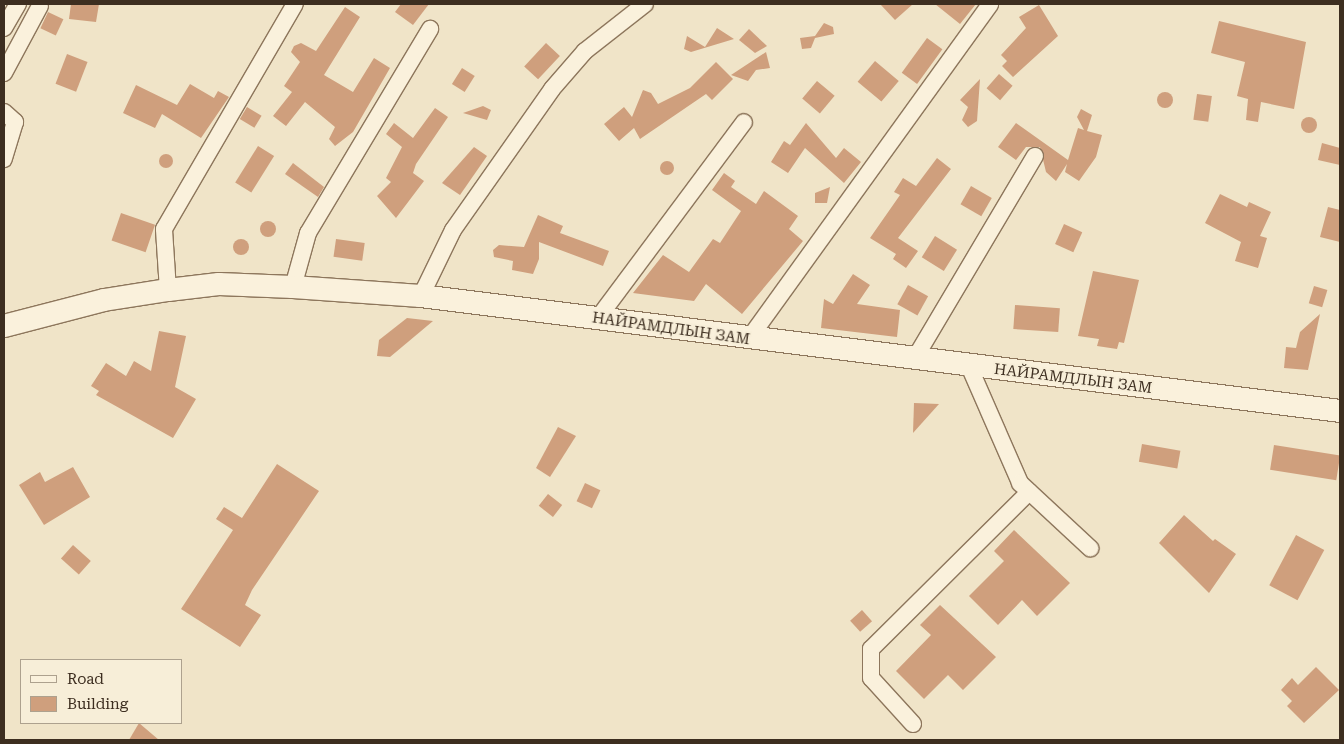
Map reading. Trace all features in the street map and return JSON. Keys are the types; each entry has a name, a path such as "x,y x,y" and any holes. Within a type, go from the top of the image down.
{"main road":[{"name":"НАЙРАМДЛЫН ЗАМ","path":"4,326 104,300 168,290 219,284 293,287 421,296 598,318 748,340 915,358 1340,411"}],"street":[{"path":"4,28 18,4"},
{"path":"168,290 164,229 295,4"},
{"path":"421,296 453,230 552,89 585,51 645,4"},
{"path":"748,340 990,4"},
{"path":"4,73 40,6"},
{"path":"293,287 308,233 430,29"},
{"path":"4,112 15,122 4,160"},
{"path":"598,318 744,122"},
{"path":"915,358 1035,156"},
{"path":"969,366 1020,483 1090,548"},
{"path":"913,724 870,678 871,648 1029,492"}],"building":[{"path":"71,4 99,4 96,22 69,19"},
{"path":"401,4 429,4 413,25 395,12"},
{"path":"880,4 913,4 895,20"},
{"path":"935,4 976,4 960,24"},
{"path":"1039,5 1058,36 1013,77 1002,66 1007,61 1001,55 1026,28 1019,17"},
{"path":"345,7 360,17 324,75 353,92 374,58 390,68 353,132 335,146 329,139 335,127 305,102 286,126 273,116 292,92 284,86 300,62 291,52 294,46 301,43 316,51"},
{"path":"48,12 63,19 56,35 40,28"},
{"path":"1219,21 1306,42 1294,109 1261,102 1258,122 1246,120 1248,99 1237,96 1245,62 1211,53"},
{"path":"824,23 833,27 834,34 815,38 811,48 802,49 800,38 815,36"},
{"path":"717,28 734,39 691,52 684,49 687,36 705,47"},
{"path":"749,29 767,46 755,53 739,40"},
{"path":"927,38 942,49 917,84 902,73"},
{"path":"546,43 560,56 538,79 524,66"},
{"path":"766,52 770,68 756,70 748,81 731,75"},
{"path":"67,54 88,62 76,92 56,84"},
{"path":"875,61 899,81 881,102 858,82"},
{"path":"716,62 733,79 712,100 706,94 640,139 634,128 619,141 604,124 624,107 632,117 643,90 651,93 658,104 690,88"},
{"path":"462,68 475,76 465,92 452,84"},
{"path":"999,74 1013,86 1000,100 987,88"},
{"path":"980,79 977,121 968,127 962,120 968,107 960,100"},
{"path":"817,81 835,96 820,113 802,99"},
{"path":"190,84 214,98 218,91 229,97 201,138 162,114 155,128 123,113 136,85 177,105"},
{"path":"1165,92 1173,100 1165,108 1157,100"},
{"path":"1197,94 1212,96 1208,122 1193,120"},
{"path":"483,106 491,110 487,120 463,113"},
{"path":"247,107 262,116 254,128 240,119"},
{"path":"435,108 448,117 416,164 413,173 424,181 396,218 377,196 391,182 386,178 402,147 386,134 394,123 413,138"},
{"path":"1081,109 1092,115 1087,131 1102,135 1096,157 1079,181 1065,172 1067,164 1056,181 1046,172 1040,147 1026,147 1016,160 998,147 1016,123 1068,160 1078,128 1084,130 1077,117"},
{"path":"1309,117 1317,125 1309,133 1301,125"},
{"path":"806,123 836,158 844,148 861,162 844,183 805,148 788,173 771,162 784,141 790,145"},
{"path":"1322,143 1340,148 1340,165 1318,160"},
{"path":"258,146 274,156 251,193 235,182"},
{"path":"474,147 487,156 460,195 442,183"},
{"path":"163,154 169,154 173,161 169,168 163,168 159,164 159,158"},
{"path":"937,158 951,169 898,238 918,251 906,268 893,259 896,254 870,238 900,195 894,192 903,178 916,186"},
{"path":"664,161 670,161 674,168 670,175 664,175 660,171 660,165"},
{"path":"293,163 324,187 318,197 285,174"},
{"path":"724,173 735,181 731,187 756,204 764,191 798,216 789,229 803,241 742,314 706,284 694,301 633,293 663,255 689,272 713,239 720,243 741,211 712,190"},
{"path":"971,186 992,198 981,216 960,204"},
{"path":"830,187 827,203 815,203 815,193"},
{"path":"1220,194 1247,207 1249,202 1271,212 1260,236 1267,238 1258,268 1235,261 1241,242 1205,223"},
{"path":"1328,207 1340,210 1340,242 1320,237"},
{"path":"121,213 155,225 146,252 112,240"},
{"path":"538,215 563,226 560,233 609,251 603,266 539,242 539,259 533,274 512,270 513,261 494,257 493,250 499,245 524,247"},
{"path":"268,221 276,229 268,237 260,229"},
{"path":"1064,224 1082,232 1073,252 1055,244"},
{"path":"935,236 957,250 944,271 922,257"},
{"path":"241,239 249,247 241,255 233,247"},
{"path":"336,239 365,243 362,261 333,257"},
{"path":"1093,271 1139,280 1124,343 1119,342 1117,349 1097,346 1099,339 1078,336"},
{"path":"853,274 870,285 857,304 900,310 897,337 821,328 824,299 833,304"},
{"path":"908,285 928,296 917,315 897,304"},
{"path":"1314,286 1327,290 1322,307 1309,303"},
{"path":"1015,305 1060,308 1058,332 1013,329"},
{"path":"1320,314 1308,370 1284,368 1286,347 1296,348 1300,332"},
{"path":"407,318 433,321 390,357 377,356 379,340"},
{"path":"159,331 186,336 175,387 196,399 173,438 96,395 99,391 91,386 106,363 126,376 134,361 151,371"},
{"path":"914,403 939,404 913,433"},
{"path":"558,427 576,436 550,477 536,468"},
{"path":"1142,444 1180,451 1177,468 1139,462"},
{"path":"1274,445 1340,455 1336,480 1270,470"},
{"path":"277,464 319,491 252,590 245,605 261,615 240,647 181,609 233,530 216,519 224,507 242,518"},
{"path":"73,467 90,497 44,525 19,485 40,472 45,482"},
{"path":"585,483 600,490 592,508 577,501"},
{"path":"548,494 562,505 553,517 539,506"},
{"path":"1184,515 1213,541 1215,539 1236,554 1209,593 1159,543"},
{"path":"1014,530 1070,583 1037,616 1022,600 998,625 969,596 1004,561 994,551"},
{"path":"1296,535 1324,550 1297,600 1269,585"},
{"path":"73,545 91,561 79,574 61,558"},
{"path":"940,605 996,657 963,690 948,675 924,699 896,671 931,635 920,625"},
{"path":"862,610 872,621 860,632 850,621"},
{"path":"1316,667 1339,690 1304,723 1287,706 1292,701 1281,690 1292,678 1298,685"},
{"path":"140,724 159,740 129,740"}]}
